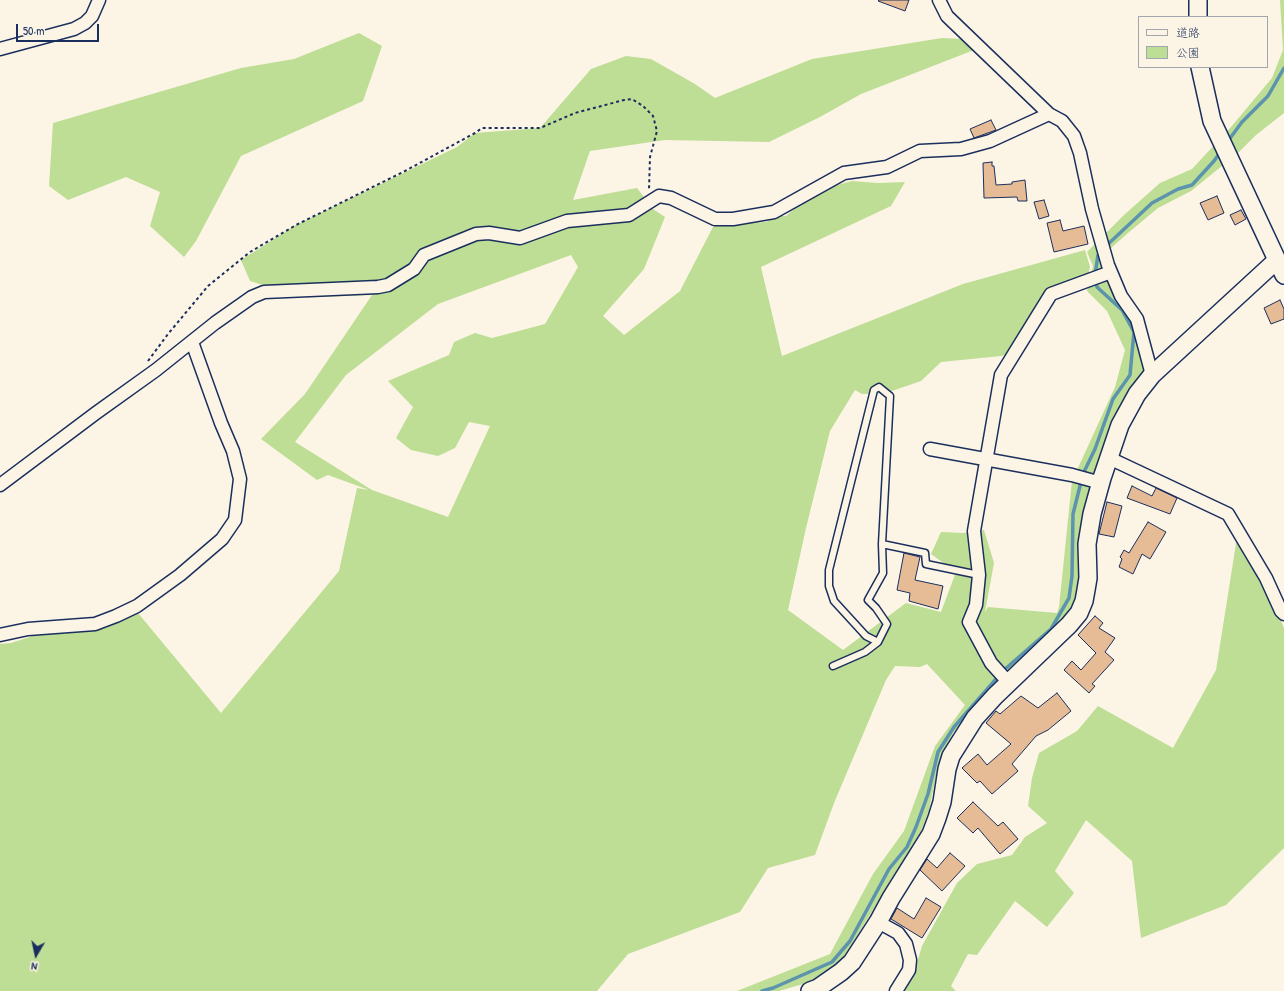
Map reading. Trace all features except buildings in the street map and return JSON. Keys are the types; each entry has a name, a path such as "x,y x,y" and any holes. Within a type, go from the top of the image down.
{"street":[{"path":"0,49 74,30 92,16 99,0"},
{"path":"939,0 947,16 1049,114 1062,122 1074,136 1080,153 1092,209 1111,272 1121,296 1137,319 1152,375"},
{"path":"1198,0 1198,16"},
{"path":"1200,68 1212,121 1284,275"},
{"path":"0,485 192,342 215,323 246,301 264,292 378,287 388,285 414,268 424,254 476,234 489,233 520,238 567,221 629,215 659,196 671,198 715,219 733,219 774,212 844,173 887,167 920,151 961,149 990,141 1049,114"},
{"path":"810,991 818,988 841,972 852,962 878,922 891,898 931,834 938,818 942,802 946,768 975,718 995,696 1069,625 1079,613 1088,578 1087,544 1092,514 1100,483 1120,426 1137,394 1152,375 1277,260"},
{"path":"1009,683 991,662 969,622 976,605 980,575 974,531 1001,375 1051,294 1111,272"},
{"path":"0,635 28,629 95,624 116,616 137,606 180,575 222,540 235,520 240,479 233,451 221,423 192,342"},
{"path":"930,450 1072,475 1100,483"},
{"path":"1109,458 1228,514 1266,578 1281,612 1284,614"},
{"path":"878,922 898,933 906,944 910,960 908,970 896,991"}],"lane":[{"path":"833,666 865,652 878,642 887,624 876,608 868,600 883,573 882,544 890,396 879,387 874,390 829,570 828,586 834,601 866,636 878,642"},
{"path":"882,544 924,553 926,564 980,575"}],"path":[{"path":"145,377 142,373 144,366 208,286 250,252 296,225 405,171 482,128 540,128 575,113 632,99 643,106 653,116 657,131 650,157 649,189 659,196"}],"green space":[{"path":"1280,0 1284,0 1284,113 1191,191 1158,208 1110,249 1104,263 1135,322 1146,371 1134,387 1075,611 986,696 953,733 937,771 929,810 918,840 840,963 817,980 779,991 737,991 830,954 873,874 904,831 935,746 965,705 927,664 920,667 895,666 886,680 834,803 815,855 768,868 740,912 628,954 597,991 0,991 0,644 11,643 36,635 106,628 138,613 221,713 339,571 357,488 369,490 328,475 317,480 261,439 305,394 372,295 317,297 294,295 250,281 241,260 296,225 457,147 475,133 540,128 591,69 626,56 651,59 695,84 715,98 812,59 942,38 963,39 974,50 861,94 820,117 769,142 665,140 590,151 573,200 637,188 653,209 665,217 644,269 603,316 624,335 680,291 714,225 766,222 776,216 786,216 815,191 852,181 878,183 905,182 891,206 761,267 782,356 963,284 1085,250 1090,267 1086,285 1053,297 1026,348 1001,356 941,362 921,381 886,393 862,394 855,390 830,431 806,528 788,610 843,650 906,603 941,612 956,572 931,554 941,532 963,533 984,530 994,563 985,612 988,607 1057,613 1059,607 1072,481 1115,387 1125,350 1107,311 1087,291 1093,266 1087,252 1124,215 1160,183 1192,169 1231,127 1272,78 1283,50","holes":["571,255 578,267 545,324 492,338 475,333 454,342 449,355 388,381 413,407 396,438 411,450 438,456 455,448 469,422 490,426 448,517 372,490 295,442 346,375 438,304"]},
{"path":"359,33 382,46 363,101 241,156 196,241 184,257 150,226 160,192 126,177 68,200 49,186 53,123 241,68 294,59"},
{"path":"1238,531 1254,559 1284,628 1284,848 1226,905 1141,938 1132,861 1086,820 1055,871 1074,893 1047,927 1015,901 977,955 968,954 951,986 956,991 903,991 914,973 922,946 957,883 977,864 1012,855 1025,837 1047,823 1028,806 1032,778 1039,753 1077,731 1098,706 1173,748 1216,670"}],"waterway":[{"path":"1228,141 1242,122 1268,96 1284,68"},
{"path":"1106,246 1152,203 1178,189 1192,185 1221,151"},
{"path":"1095,275 1098,255 1102,250"},
{"path":"762,991 773,988 832,962 850,941 889,869 907,847 928,794 938,752 954,727 1004,670 1051,629 1069,598 1072,576 1073,514 1083,474 1095,449 1113,399 1130,375 1134,332 1122,310 1097,287 1096,281"}]}
